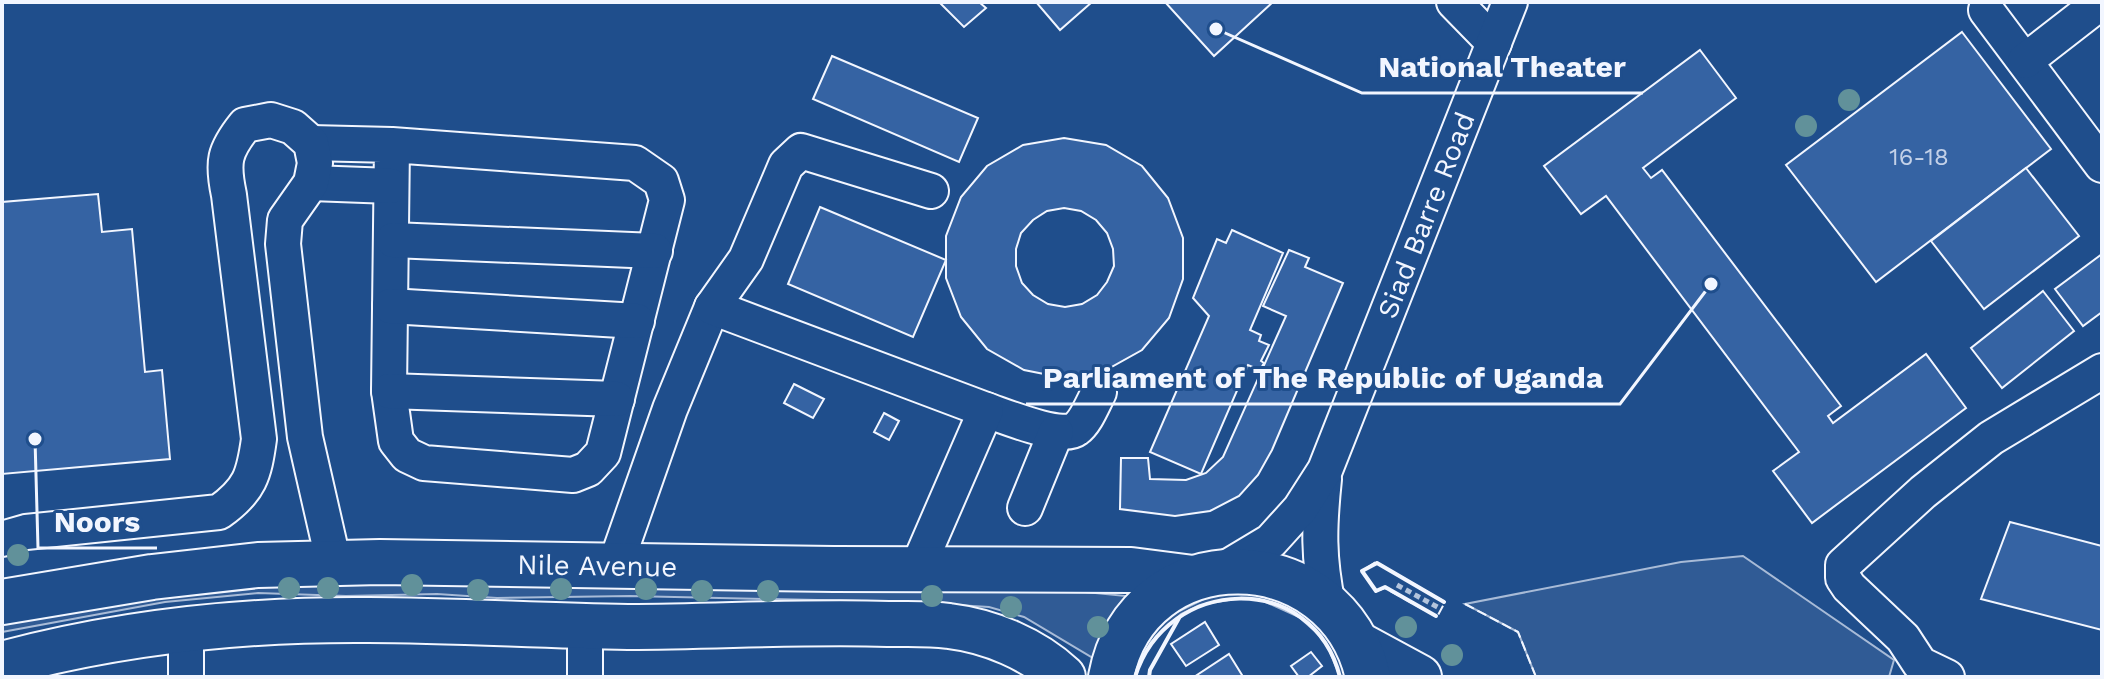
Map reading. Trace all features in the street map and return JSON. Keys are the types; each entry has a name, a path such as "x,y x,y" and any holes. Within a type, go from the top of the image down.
{"main road":[{"name":"Nile Avenue","path":"2,602 152,577 258,565 380,562 1131,570 1207,575 1248,570 1275,575 1301,585 1328,605 1363,660"},
{"path":"1111,677 1120,648 1132,625 1149,606 1170,590 1207,575"},
{"name":"Nile Avenue","path":"2,664 51,664 186,629 258,623 366,620 585,626 837,622 949,626 985,634 1013,644 1063,677"},
{"path":"1363,660 1419,677"}],"street":[{"path":"1454,2 1494,43"},
{"name":"Siad Barre Road","path":"1207,575 1271,541 1300,509 1325,470 1510,2"},
{"path":"2025,61 2098,5"},
{"path":"1986,10 2102,165"},
{"path":"2,539 26,532 219,512 240,498 255,472 259,439 229,195 223,170 229,145 245,125 271,120 293,127 311,143 315,163 311,183 285,220 283,244 305,437 334,564"},
{"path":"311,143 392,145 635,163 661,181 667,200 655,251 603,453 588,469 573,475 424,463 407,455 396,441 389,391 392,145"},
{"path":"615,566 670,409 712,307 746,259 786,165 801,151 931,191"},
{"path":"311,183 391,186"},
{"path":"393,240 655,251"},
{"path":"390,306 637,321"},
{"path":"712,307 986,410 1056,432 1071,433 1080,427 1099,392"},
{"path":"1938,675 1920,664 1903,638 1849,587 1843,578 1843,565 1923,492 1991,438 2102,371"},
{"path":"389,391 617,399"},
{"path":"917,569 986,410"},
{"path":"1025,508 1056,432"},
{"path":"259,439 305,437"},
{"path":"1325,470 1319,565 1328,605"},
{"path":"585,626 585,677"},
{"path":"186,629 186,677"}],"path":[{"path":"1397,585 1441,609"}],"shaded area":[{"path":"1743,556 1894,660 1889,677 1536,677 1518,632 1465,604 1681,562"},
{"path":"256,580 1075,591 1126,596 1093,658 1024,617 989,607 907,602 258,593 165,602 2,632 2,617"},
{"path":"1218,592 1262,593 1303,611 1333,643 1347,677 1340,677 1328,647 1299,617 1261,600 1240,598 1200,605 1181,614 1151,642 1136,677 1127,677 1159,621"}],"building":[{"path":"939,2 979,2 986,8 964,27"},
{"path":"1036,2 1092,2 1060,30"},
{"path":"1165,2 1273,2 1214,56"},
{"path":"1962,32 2051,149 1876,282 1786,165"},
{"path":"1700,50 1736,98 1643,168 1651,178 1662,170 1841,406 1828,416 1833,423 1926,354 1966,408 1812,523 1773,471 1799,452 1606,196 1581,214 1544,166"},
{"path":"832,56 978,118 959,162 813,99"},
{"path":"1064,138 1106,145 1142,166 1168,198 1183,238 1183,279 1169,318 1142,350 1106,370 1064,378 1024,370 987,349 961,317 946,278 946,236 961,197 987,166 1023,145","holes":["1064,208 1081,211 1096,220 1107,233 1113,249 1114,266 1097,295 1082,304 1065,307 1048,304 1033,295 1022,283 1016,266 1016,249 1021,233 1047,211"]},
{"path":"2026,168 2079,236 1984,309 1931,241"},
{"path":"98,194 102,232 132,229 145,372 162,370 170,459 2,474 2,202"},
{"path":"820,207 946,260 913,337 788,284"},
{"path":"1232,230 1283,253 1250,330 1261,335 1259,341 1269,345 1261,361 1264,363 1260,370 1248,365 1201,474 1150,452 1209,316 1193,298 1217,239 1226,243"},
{"path":"1289,250 1309,258 1305,267 1343,283 1272,450 1258,475 1239,496 1210,511 1175,516 1120,509 1121,458 1148,458 1150,479 1186,480 1206,473 1223,457 1286,316 1263,306"},
{"path":"2102,254 2102,312 2083,326 2055,289"},
{"path":"2043,291 2074,331 2002,388 1971,348"},
{"path":"794,384 824,399 813,418 784,403"},
{"path":"884,413 899,421 889,440 874,432"},
{"path":"2010,522 2102,546 2102,630 1981,599"},
{"path":"1205,622 1219,645 1186,666 1171,644"},
{"path":"1311,652 1322,666 1308,677 1299,677 1291,666"},
{"path":"1229,654 1242,675 1239,677 1194,677"}],"fence":[{"path":"1376,562 1445,602 1437,617 1385,588 1376,591 1362,571 1376,562"},
{"path":"1465,604 1518,632 1536,677"}],"wall":[{"path":"1436,616 1385,587 1376,591 1362,571 1377,563 1444,602"},
{"path":"1135,677 1152,643 1177,619 1207,604 1239,599 1272,603 1301,618 1325,642 1340,677"},
{"path":"1149,677 1179,618"}],"place":[{"name":"National Theater","path":"1216,29"},
{"name":"Parliament of The Republic of Uganda","path":"1711,284"},
{"name":"Noors","path":"35,439"}]}
